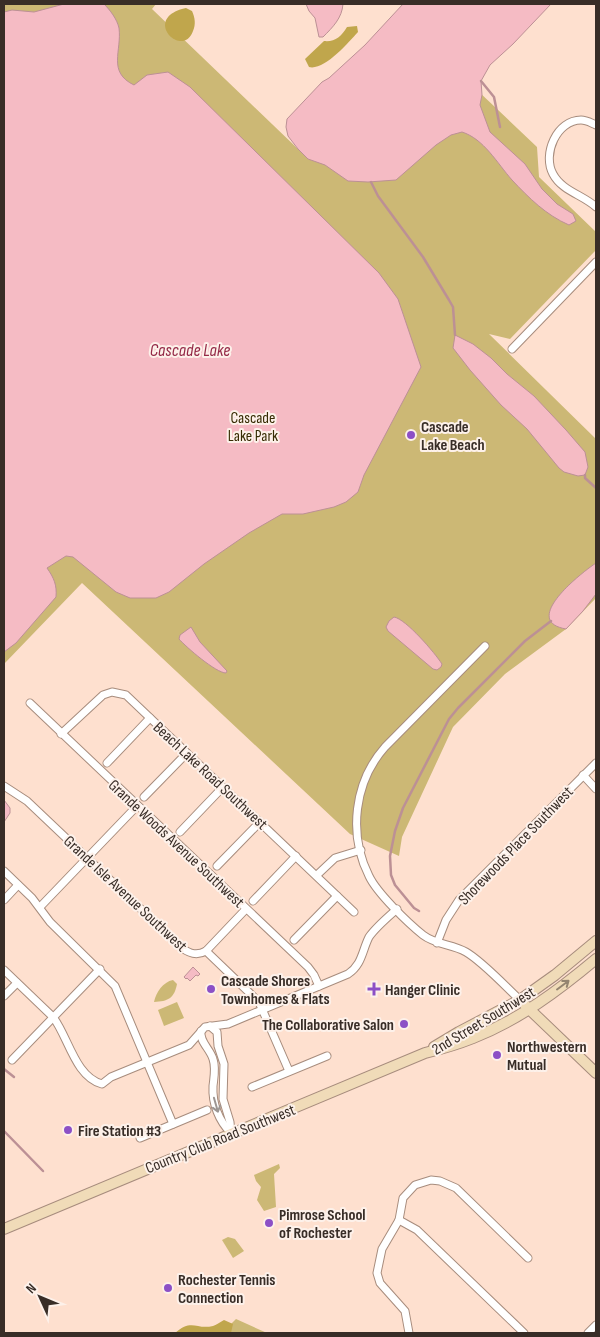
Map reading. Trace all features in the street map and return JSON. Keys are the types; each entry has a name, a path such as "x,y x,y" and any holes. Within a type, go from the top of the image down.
{"main road":[{"name":"2nd Street Southwest","path":"425,1054 459,1032 520,1000 573,962 596,941"},
{"name":"2nd Street Southwest","path":"425,1054 472,1038 530,1009 596,959"},
{"path":"520,1000 596,1073"},
{"name":"Country Club Road Southwest","path":"4,1229 231,1133 425,1054"}],"street":[{"path":"596,125 580,120 570,123 554,140 549,156 550,168 556,179 566,189 583,197 596,207"},
{"path":"512,349 596,262"},
{"path":"484,646 380,753 364,780 357,814 358,836 360,850 372,882 397,909 422,934 470,955 520,1000"},
{"name":"Beach Lake Road Southwest","path":"62,734 100,697 112,692 126,696 354,912"},
{"name":"Grande Woods Avenue Southwest","path":"30,703 308,966 319,986"},
{"path":"107,762 150,718"},
{"path":"144,797 187,753"},
{"name":"Shorewoods Place Southwest","path":"437,942 446,920 459,900 583,775 594,768"},
{"name":"Shorewoods Place Southwest","path":"583,775 596,789"},
{"name":"Grande Isle Avenue Southwest","path":"4,786 27,801 185,950 198,954 206,951 250,993 263,1009 289,1071"},
{"path":"180,832 224,788"},
{"path":"40,907 137,806"},
{"path":"217,866 260,822"},
{"path":"317,875 334,858 360,850"},
{"path":"253,901 296,856"},
{"path":"4,871 40,907 50,922 100,969 117,988 173,1124"},
{"path":"4,900 18,885"},
{"path":"294,940 337,896"},
{"path":"206,951 246,909"},
{"path":"4,970 53,1017 60,1026 79,1064 90,1077 100,1084 194,1042 203,1028 228,1024 344,976 355,969 372,933 397,909"},
{"path":"12,1060 100,969"},
{"path":"4,996 17,983"},
{"path":"189,1044 204,1042 211,1044 228,1024"},
{"path":"210,1026 216,1030 218,1046 224,1064 223,1099 230,1122 231,1133"},
{"path":"201,1031 200,1036 213,1058 215,1070 213,1094 216,1108 223,1125 231,1133"},
{"path":"252,1086 327,1056"},
{"path":"214,1081 224,1081"},
{"path":"140,1138 207,1110"},
{"path":"409,1333 405,1311 380,1283 377,1274 382,1249 399,1220 403,1198 415,1186 431,1180 440,1181 456,1188 528,1258"},
{"path":"399,1220 417,1230 524,1333"},
{"path":"588,1333 596,1324"}],"green space":[{"name":"Cascade Lake Park","path":"4,4 156,4 152,9 298,149 478,91 537,147 539,177 596,232 596,250 510,339 489,334 596,439 596,598 566,629 505,674 453,727 402,837 399,856 350,834 82,583 4,664"},
{"path":"173,980 177,984 172,996 167,1000 154,1002 160,988"},
{"path":"177,1002 184,1018 164,1026 158,1010"},
{"path":"279,1164 280,1168 274,1174 276,1207 264,1211 257,1200 261,1187 254,1175"},
{"path":"228,1237 235,1239 244,1251 233,1258 222,1240"},
{"path":"236,1319 267,1333 222,1333"}],"shaded area":[{"path":"186,8 192,11 195,26 188,39 181,41 174,39 168,34 165,27 166,20 173,13"},
{"path":"357,26 358,32 328,61 322,65 309,67 305,59 324,41 331,41 337,38 347,27"},
{"path":"224,1320 233,1324 231,1333 175,1333 186,1326 207,1327"}],"water":[{"name":"Cascade Lake","path":"64,4 104,4 117,21 119,28 118,67 126,80 134,85 147,75 168,72 190,87 379,273 398,299 421,367 364,475 358,492 346,502 334,507 303,514 282,514 249,533 204,564 169,592 156,598 130,598 116,592 73,557 66,556 47,568 52,575 56,597 16,643 4,652 4,12 12,10 34,12"},
{"path":"306,4 343,4 339,18 323,37 319,37 315,18"},
{"path":"403,4 551,4 490,65 481,81 482,95 480,105 490,132 525,164 542,189 557,204 573,214 576,221 569,225 545,211 531,200 512,180 484,146 470,135 462,132 451,135 436,145 396,180 348,181 325,165 308,159 298,149 288,136 287,119 322,82 329,78 365,45"},
{"path":"455,335 473,344 491,358 534,396 566,430 585,452 588,467 585,475 578,476 564,472 559,468 527,429 501,405 470,370 453,348"},
{"path":"596,563 596,594 566,629 553,624 549,617 551,607 558,597 579,576"},
{"path":"394,617 406,624 420,637 442,664 441,667 437,670 433,669 388,631 386,627"},
{"path":"191,627 200,642 227,671 226,673 215,669 179,639 180,635"},
{"path":"4,800 10,808 10,813 4,822"},
{"path":"193,967 200,974 190,981 184,977"}],"waterway":[{"path":"481,81 494,97 500,127"},
{"path":"371,182 378,196 423,257 453,307 455,335"},
{"path":"585,475 585,478 596,488"},
{"path":"419,911 414,908 395,885 391,875 390,856 395,831 403,808 449,719 525,641 551,621"},
{"path":"4,1069 14,1077"},
{"path":"4,1131 43,1171"}],"place":[{"name":"Cascade Lake Beach","path":"411,435"},
{"name":"Cascade Shores Townhomes & Flats","path":"211,989"},
{"name":"Hanger Clinic","path":"374,989"},
{"name":"The Collaborative Salon","path":"404,1024"},
{"name":"Northwestern Mutual","path":"497,1055"},
{"name":"Fire Station #3","path":"68,1130"},
{"name":"Pimrose School of Rochester","path":"269,1223"},
{"name":"Rochester Tennis Connection","path":"168,1288"}]}
